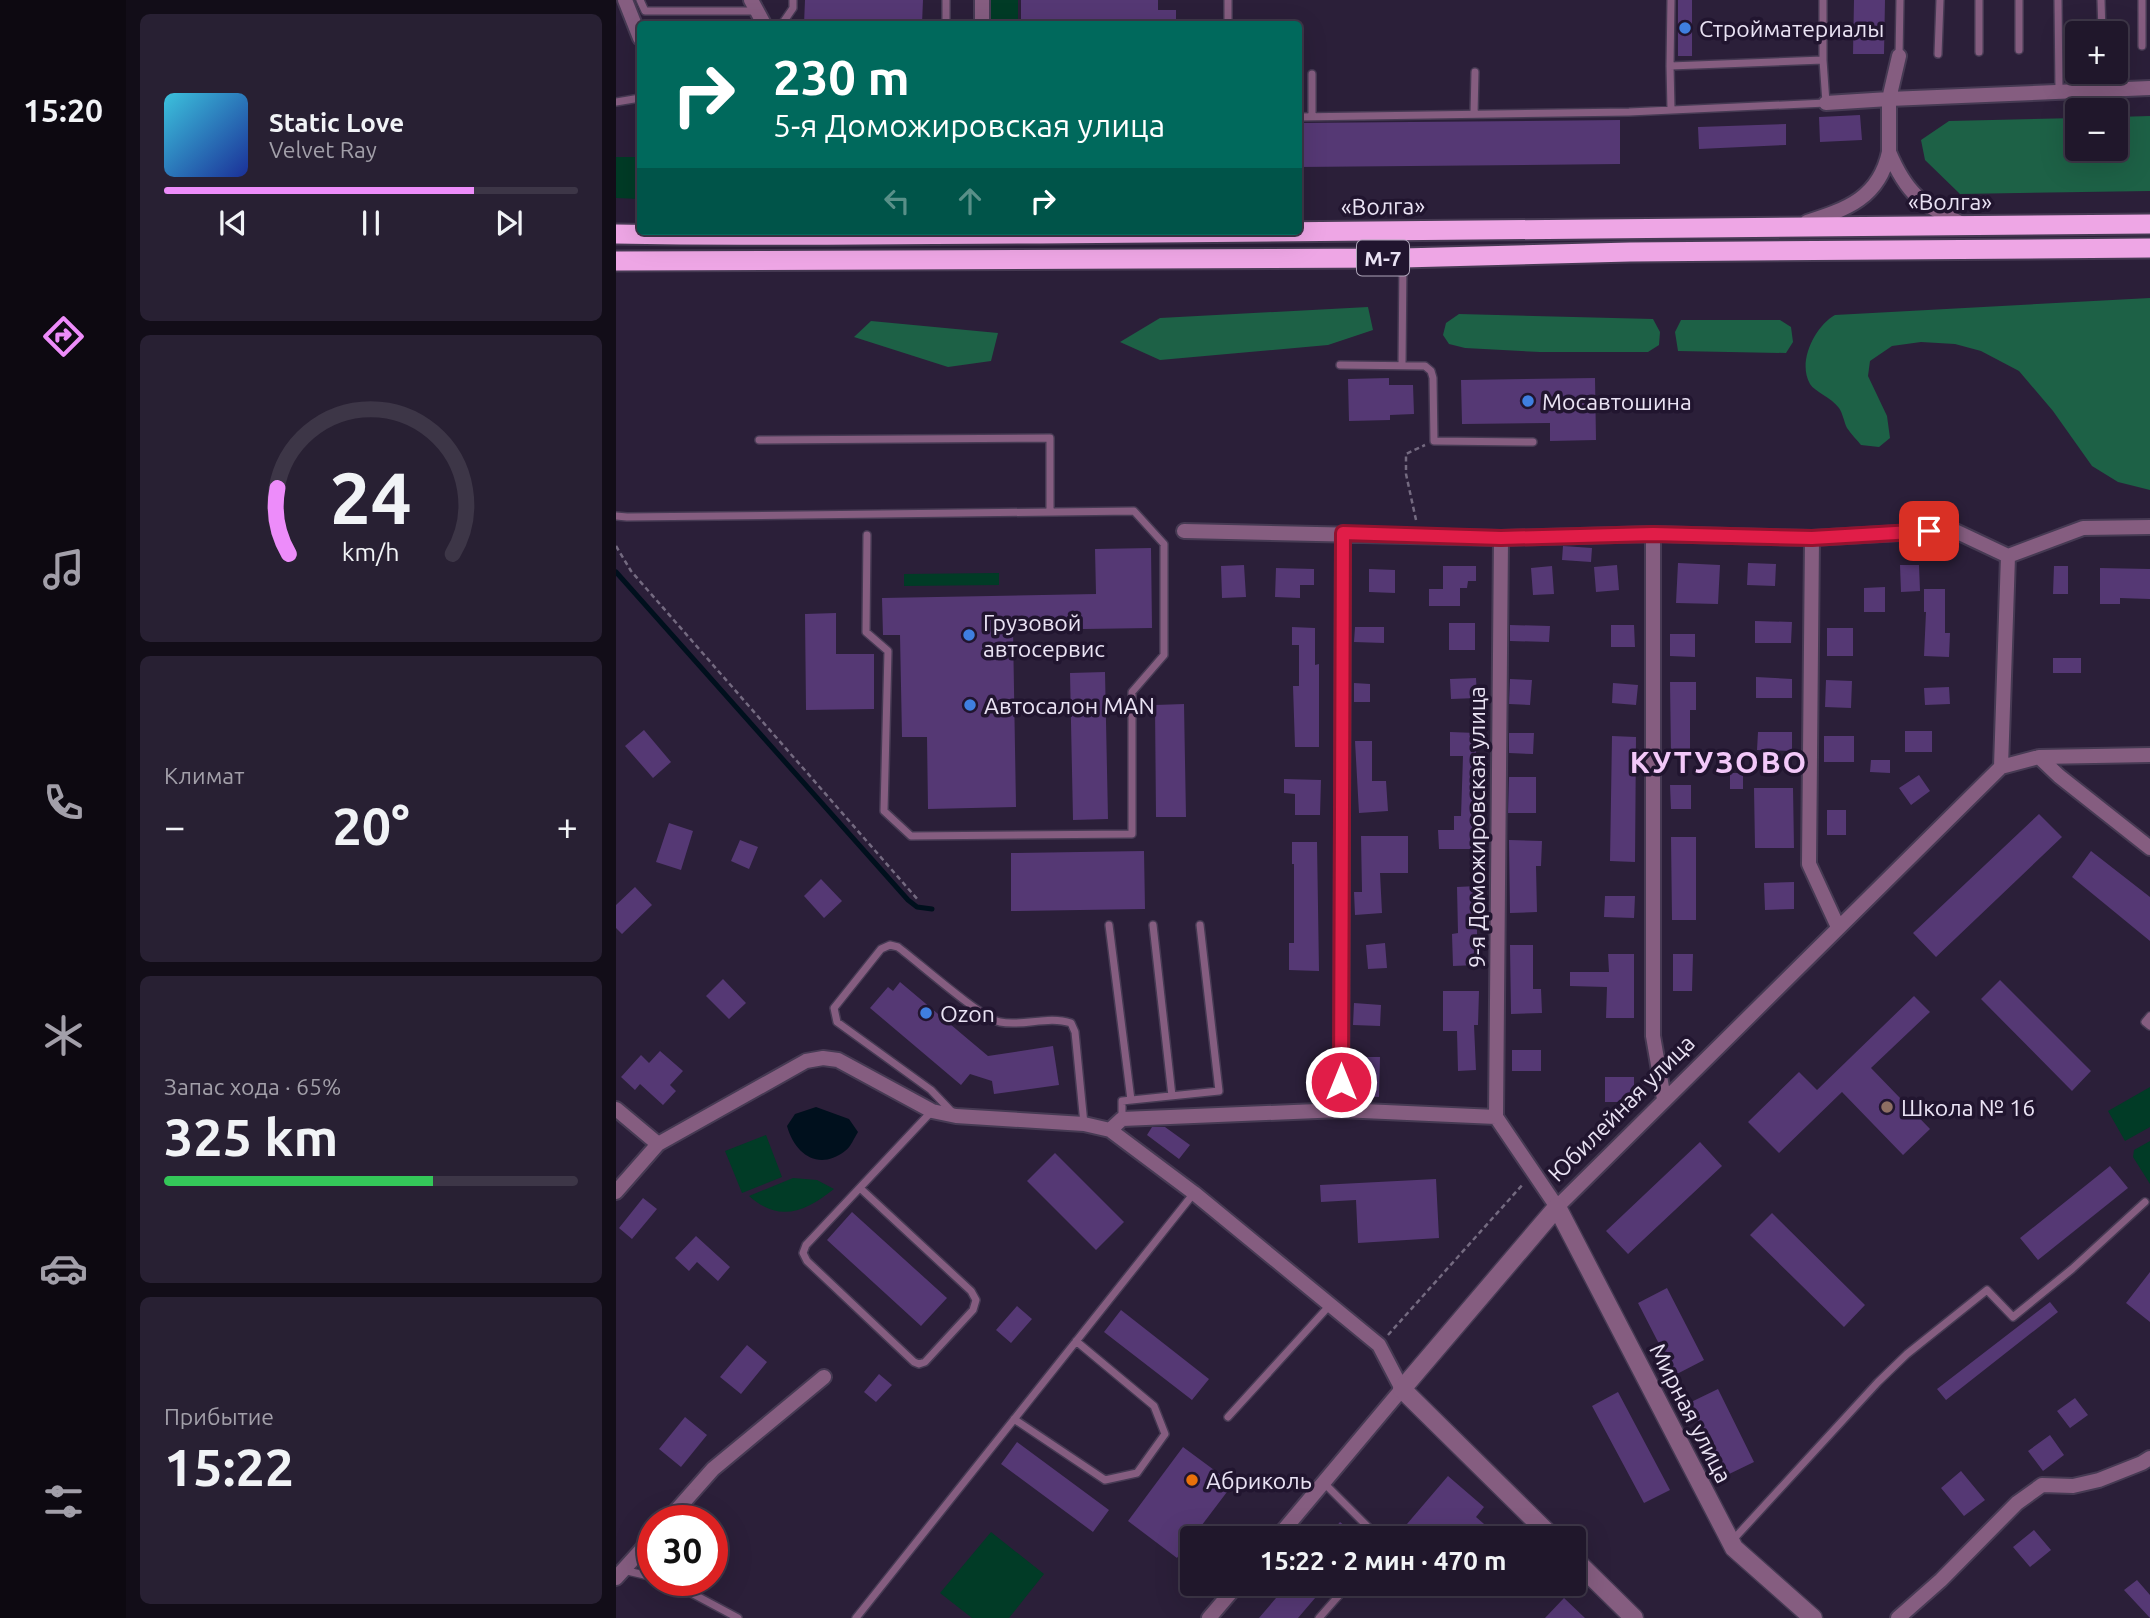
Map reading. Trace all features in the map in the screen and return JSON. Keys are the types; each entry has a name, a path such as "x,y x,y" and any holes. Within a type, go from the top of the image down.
{"highway":[{"name":"«Волга»","path":"1302,231 2150,224"},
{"name":"«Волга»","path":"616,234 637,234"},
{"name":"М-7","path":"616,261 1403,258 1630,252 2150,248"}],"street":[{"path":"625,0 637,30"},
{"path":"982,0 982,21"},
{"path":"754,5 762,21"},
{"path":"1798,225 1846,209 1866,195 1879,181 1889,152 1889,99 1899,56"},
{"path":"1826,103 2059,90 2150,88"},
{"path":"1889,152 1906,187 1924,203 1965,225"},
{"path":"1184,531 1501,538 1653,534 1812,538 1953,530 2008,556 2083,528 2150,527"},
{"path":"1341,1110 1343,533"},
{"path":"1653,534 1653,1036 1664,1098"},
{"name":"9-я Доможировская улица","path":"1496,1117 1501,538"},
{"path":"1812,538 1810,864 1838,927"},
{"path":"2001,767 2008,556"},
{"name":"Юбилейная улица","path":"1287,1526 1557,1207 1664,1098 2001,767 2039,757 2150,755"},
{"path":"2039,757 2150,848"},
{"path":"616,1192 658,1144 806,1062 823,1058 838,1060 933,1111 956,1116 1084,1124 1110,1130 1194,1193 1379,1345 1402,1389 1541,1526"},
{"path":"616,1109 658,1144"},
{"path":"1110,1130 1122,1119 1341,1110 1496,1117 1557,1207"},
{"name":"Мирная улица","path":"1557,1207 1734,1548 1813,1618"},
{"path":"681,1505 713,1469 824,1377"},
{"path":"1898,1618 1941,1580 2017,1503 2042,1485 2073,1486 2099,1480 2150,1458"},
{"path":"620,1574 637,1555"},
{"path":"1586,1571 1634,1618"},
{"path":"1209,1618 1228,1596"}],"lane":[{"path":"640,0 645,11 727,11 754,5"},
{"path":"722,0 727,11"},
{"path":"784,21 793,8 793,0"},
{"path":"946,0 946,21"},
{"path":"1228,0 1228,21"},
{"path":"1671,0 1671,109"},
{"path":"1302,117 1629,112 1826,103 1823,0"},
{"path":"1899,56 1900,0"},
{"path":"1938,54 1940,0"},
{"path":"1979,0 1979,52"},
{"path":"2019,0 2019,50"},
{"path":"2058,0 2059,90"},
{"path":"2101,0 2102,21"},
{"path":"2142,0 2142,46"},
{"path":"1670,66 1823,60"},
{"path":"1474,114 1475,72"},
{"path":"1312,74 1312,116"},
{"path":"616,102 637,98"},
{"path":"1402,365 1403,258"},
{"path":"1340,365 1425,366 1431,371 1433,378 1434,441 1533,442"},
{"path":"759,440 1050,438 1050,512"},
{"path":"616,516 1134,511 1164,544 1164,654 1132,692 1132,834 911,836 884,810 888,651 866,632 867,535"},
{"path":"1109,925 1130,1100"},
{"path":"1153,925 1172,1096"},
{"path":"1122,1119 1122,1101 1219,1091 1200,925"},
{"path":"956,1116 931,1090 837,1022 834,1008 881,948 890,945 898,947 989,1018 1007,1023 1062,1020 1070,1023 1075,1032 1084,1124"},
{"path":"2150,1016 2145,1022 2150,1026"},
{"path":"860,1188 971,1291 976,1300 974,1310 925,1362 914,1362 807,1261 803,1253 806,1245 860,1188 933,1111"},
{"path":"856,1618 1194,1193"},
{"path":"1731,1542 1878,1382 1943,1324 1987,1290 2014,1317 2072,1269 2145,1202"},
{"path":"1228,1417 1331,1304"},
{"path":"1014,1419 1105,1480 1138,1473 1165,1434 1154,1406 1076,1341"},
{"path":"1324,1483 1367,1526"},
{"path":"697,1596 738,1618"},
{"path":"1319,1618 1338,1596"}],"path":[{"path":"1419,536 1406,474 1406,454 1434,441"},
{"path":"616,546 631,571 919,901"},
{"path":"1379,1345 1534,1173"}],"green space":[{"path":"991,0 1018,0 1018,21 991,21"},
{"path":"2150,116 2150,191 1960,194 1925,160 1921,140 1949,121 2065,118 2065,161 2128,161 2128,117"},
{"path":"616,157 637,157 637,199 616,198"},
{"path":"2150,298 2150,490 2118,482 2092,466 2053,411 2019,371 1981,351 1955,344 1921,342 1892,346 1870,361 1868,376 1887,416 1890,438 1879,447 1861,445 1847,428 1839,408 1812,387 1807,375 1810,345 1821,327 1835,315"},
{"path":"1368,307 1373,330 1328,345 1160,360 1120,342 1160,318"},
{"path":"1459,314 1653,319 1660,332 1659,345 1648,352 1540,352 1465,348 1449,344 1443,335 1446,323"},
{"path":"1681,320 1780,320 1791,327 1793,342 1786,353 1678,351 1675,332"},
{"path":"871,321 998,333 991,361 948,367 854,337"},
{"path":"999,573 999,585 904,586 904,574"},
{"path":"2150,1087 2150,1127 2125,1141 2108,1111"},
{"path":"766,1135 782,1177 742,1193 725,1151"},
{"path":"2150,1141 2150,1184 2133,1157 2134,1150"},
{"path":"793,1178 817,1180 834,1189 813,1204 781,1212 771,1210 749,1196"},
{"path":"991,1532 1044,1574 1009,1618 972,1618 940,1593"}],"water":[{"path":"816,1107 849,1119 858,1132 847,1149 826,1160 817,1160 802,1152 787,1126 795,1114"}],"building":[{"path":"805,0 923,0 922,21 804,21"},
{"path":"1021,0 1158,0 1158,10 1176,10 1176,21 1021,21"},
{"name":"Стройматериалы","path":"1678,0 1692,0 1692,56 1678,56"},
{"path":"1854,0 1885,0 1884,54 1853,54"},
{"path":"1860,115 1862,140 1820,142 1819,117"},
{"path":"1620,120 1620,164 1302,167 1302,123"},
{"path":"1786,124 1786,145 1699,149 1698,127"},
{"path":"1389,378 1389,385 1413,385 1414,414 1390,415 1390,420 1349,421 1348,379"},
{"name":"Мосавтошина","path":"1595,378 1596,440 1550,441 1550,423 1462,424 1461,380"},
{"path":"1563,546 1592,548 1591,562 1562,560"},
{"path":"1151,548 1152,628 1013,630 1016,807 928,809 927,737 902,737 900,635 883,635 882,598 1096,594 1095,549"},
{"path":"1678,563 1720,565 1718,604 1676,603"},
{"path":"1748,563 1776,564 1775,586 1747,585"},
{"path":"1244,565 1246,597 1222,598 1221,566"},
{"path":"1617,565 1619,590 1596,592 1594,567"},
{"path":"1900,565 1919,565 1920,591 1901,592"},
{"path":"1443,566 1476,566 1476,581 1468,581 1467,588 1460,588 1460,606 1429,606 1429,589 1443,589"},
{"path":"1552,566 1554,594 1533,595 1531,568"},
{"path":"2054,566 2068,566 2068,594 2053,594"},
{"path":"1276,568 1314,569 1314,585 1300,585 1300,598 1275,597"},
{"path":"2100,568 2150,569 2150,599 2120,598 2120,604 2100,604"},
{"path":"1369,569 1395,570 1395,593 1369,592"},
{"path":"1885,587 1885,612 1864,612 1864,588"},
{"path":"1924,589 1945,589 1945,633 1950,633 1949,657 1924,656"},
{"path":"836,613 836,654 874,654 874,709 806,710 805,614"},
{"path":"1755,621 1792,622 1791,643 1755,643"},
{"path":"1449,623 1475,623 1475,650 1449,650"},
{"path":"1510,625 1550,626 1549,642 1510,641"},
{"path":"1611,625 1634,625 1635,647 1611,647"},
{"path":"1292,627 1315,628 1315,665 1319,664 1319,747 1295,747 1293,686 1299,686 1299,645 1292,645"},
{"path":"1355,627 1384,627 1384,643 1354,642"},
{"path":"1827,628 1853,628 1853,656 1827,656"},
{"path":"1670,634 1695,634 1695,657 1670,656"},
{"path":"2053,658 2081,658 2081,673 2053,673"},
{"path":"1105,672 1108,819 1073,820 1070,673"},
{"path":"1756,677 1792,679 1792,698 1756,698"},
{"path":"1476,678 1477,698 1451,699 1450,679"},
{"path":"1510,679 1532,680 1530,705 1509,704"},
{"path":"1826,680 1852,681 1851,708 1825,707"},
{"path":"1670,682 1696,682 1696,710 1690,710 1690,754 1671,755"},
{"path":"1354,683 1370,684 1370,702 1354,702"},
{"path":"1613,683 1638,685 1636,705 1612,703"},
{"path":"1949,687 1950,704 1925,705 1924,688"},
{"path":"1184,704 1186,817 1156,817 1155,705"},
{"path":"644,730 671,762 653,778 625,746"},
{"path":"1905,731 1932,731 1932,752 1905,752"},
{"path":"1450,732 1476,733 1478,773 1475,849 1439,849 1438,830 1454,830 1454,816 1461,816 1463,756 1450,756"},
{"path":"1758,732 1792,732 1792,751 1757,750"},
{"path":"1509,733 1534,733 1533,754 1509,753"},
{"path":"1612,736 1636,737 1635,862 1610,861"},
{"path":"1824,736 1854,736 1854,762 1824,762"},
{"path":"1355,741 1372,741 1372,781 1386,781 1388,811 1359,813"},
{"path":"1871,760 1890,760 1890,773 1870,772"},
{"path":"1730,773 1743,773 1743,789 1730,789"},
{"path":"1919,775 1930,791 1911,805 1899,788"},
{"path":"1509,777 1536,777 1536,813 1508,813"},
{"path":"1284,779 1321,780 1320,815 1295,815 1295,794 1284,793"},
{"path":"1670,785 1691,785 1691,809 1671,809"},
{"path":"1754,788 1793,788 1794,848 1755,848"},
{"path":"1827,810 1846,810 1846,835 1827,835"},
{"path":"2039,814 2062,837 1936,957 1913,933"},
{"path":"669,823 693,831 681,870 656,862"},
{"path":"1361,836 1408,836 1408,873 1380,873 1382,913 1355,915 1354,892 1362,892"},
{"path":"1671,837 1696,837 1696,920 1672,920"},
{"path":"740,840 758,847 749,869 731,861"},
{"path":"1509,840 1542,841 1541,866 1536,866 1537,912 1510,913"},
{"path":"1292,842 1317,842 1319,971 1289,970 1289,943 1294,943"},
{"path":"1144,851 1145,909 1011,911 1011,853"},
{"path":"2091,851 2150,897 2150,941 2072,877"},
{"path":"821,879 842,901 824,918 804,896"},
{"path":"1794,882 1794,909 1765,910 1764,883"},
{"path":"1477,886 1477,965 1453,966 1452,934 1458,933 1457,887"},
{"path":"635,887 652,905 622,934 616,928 616,905"},
{"path":"1605,896 1635,896 1634,918 1604,917"},
{"path":"1385,943 1387,968 1368,969 1366,945"},
{"path":"1510,945 1533,945 1533,989 1541,989 1542,1013 1511,1014"},
{"path":"1608,954 1634,954 1634,1018 1606,1018 1607,987 1570,986 1570,972 1609,972"},
{"path":"1673,954 1693,954 1692,991 1673,991"},
{"path":"723,979 746,1003 729,1019 706,996"},
{"path":"2000,980 2091,1071 2072,1091 1981,999"},
{"path":"900,982 988,1056 1053,1046 1059,1085 994,1094 992,1081 970,1074 961,1085 870,1008 888,987 893,991"},
{"path":"1443,991 1479,991 1478,1025 1474,1025 1476,1070 1458,1071 1457,1031 1443,1031"},
{"path":"1914,996 1930,1012 1871,1068 1930,1129 1903,1155 1842,1092 1779,1153 1748,1122 1799,1072 1817,1090"},
{"path":"1354,1003 1381,1005 1380,1026 1353,1025"},
{"path":"1512,1050 1541,1050 1541,1071 1512,1071"},
{"path":"660,1051 683,1071 670,1085 676,1091 663,1105 640,1084 635,1090 621,1077 641,1055 649,1063"},
{"path":"1354,1057 1380,1057 1379,1097 1354,1096"},
{"path":"1605,1077 1634,1077 1634,1102 1605,1102"},
{"path":"1152,1127 1165,1127 1190,1145 1179,1159 1147,1135"},
{"path":"1700,1142 1722,1166 1628,1254 1606,1231"},
{"path":"1055,1153 1124,1222 1096,1250 1027,1181"},
{"path":"2110,1166 2128,1188 2038,1260 2020,1238"},
{"path":"1436,1179 1439,1238 1358,1243 1356,1200 1321,1202 1320,1185"},
{"path":"643,1198 657,1209 632,1239 619,1228"},
{"path":"852,1212 947,1298 921,1326 827,1240"},
{"path":"1772,1213 1865,1305 1844,1327 1750,1235"},
{"path":"696,1236 730,1267 718,1281 697,1262 689,1271 675,1258"},
{"path":"2150,1272 2150,1322 2126,1303"},
{"path":"1667,1288 1704,1360 1675,1375 1638,1303"},
{"path":"2050,1302 2058,1312 1946,1400 1937,1389"},
{"path":"1017,1306 1032,1319 1011,1343 996,1330"},
{"path":"1121,1310 1209,1379 1192,1400 1104,1332"},
{"path":"747,1345 767,1362 741,1394 720,1377"},
{"path":"879,1374 892,1385 876,1402 864,1392"},
{"path":"1718,1389 1754,1462 1725,1476 1689,1403"},
{"path":"1618,1392 1670,1490 1644,1503 1592,1406"},
{"path":"2075,1398 2088,1415 2070,1428 2057,1411"},
{"path":"685,1417 707,1435 681,1467 659,1449"},
{"path":"2050,1435 2064,1455 2043,1471 2028,1451"},
{"path":"1017,1442 1109,1510 1093,1532 1001,1464"},
{"path":"1183,1447 1233,1484 1201,1526 1180,1526 1180,1554 1177,1558 1128,1521"},
{"path":"1961,1471 1985,1500 1964,1516 1941,1488"},
{"path":"1448,1476 1484,1507 1476,1517 1486,1526 1405,1526"},
{"path":"2034,1530 2051,1550 2030,1567 2013,1547"},
{"path":"2137,1580 2150,1595 2150,1618 2124,1590"},
{"path":"1278,1596 1317,1596 1298,1618 1259,1618"},
{"path":"1564,1598 1585,1618 1545,1618"}],"waterway":[{"path":"616,572 908,900 917,907 932,909"}],"place":[{"name":"Стройматериалы","path":"1685,28"},
{"name":"Мосавтошина","path":"1528,401"},
{"name":"Грузовой автосервис","path":"969,635"},
{"name":"Автосалон MAN","path":"970,705"},
{"name":"Ozon","path":"926,1013"},
{"name":"Школа № 16","path":"1887,1107"},
{"name":"Абриколь","path":"1192,1480"}],"district":[{"name":"КУТУЗОВО","path":"1719,762"}],"route":[{"path":"1341,1082 1343,533 1501,538 1653,534 1812,538 1929,531"}]}
